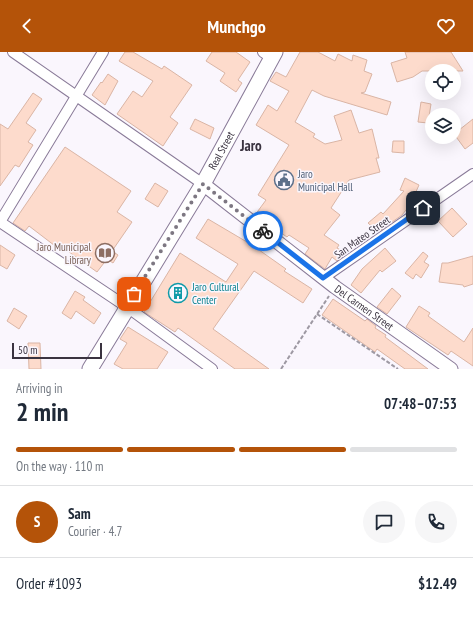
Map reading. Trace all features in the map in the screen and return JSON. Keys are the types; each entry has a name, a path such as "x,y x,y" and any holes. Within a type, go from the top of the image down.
{"main road":[{"name":"Real Street","path":"90,369 203,184 270,54"}],"street":[{"path":"13,52 203,184"},
{"path":"103,52 0,222 127,307 212,369"},
{"name":"San Mateo Street","path":"323,278 473,174"},
{"name":"Del Carmen Street","path":"203,184 335,287 451,369"}],"path":[{"path":"281,369 335,287"},
{"path":"317,314 398,369"}],"building":[{"path":"125,52 133,52 162,69 164,66 192,85 170,117 178,123 163,146 117,114 133,91 142,97 153,81 119,61"},
{"path":"212,52 236,52 250,62 238,80 242,83 236,92 220,81 225,73 206,61"},
{"path":"300,52 318,52 335,61 338,54 352,61 353,55 367,60 364,71 372,74 365,92 361,93 391,102 387,115 324,96 312,90 295,122 315,134 313,137 325,144 342,140 334,116 351,110 359,133 372,129 379,158 376,158 380,172 349,180 331,208 340,215 324,235 339,245 337,248 346,253 337,261 332,257 325,269 305,254 309,248 289,235 287,237 255,215 266,200 258,195 289,145 256,125 268,105 277,111 289,91 270,81 276,72 286,77"},
{"path":"405,52 451,52 459,64 425,64 425,71 397,82 391,63 407,58"},
{"path":"108,74 118,81 105,105 92,95"},
{"path":"33,93 42,99 26,123 36,130 28,142 33,145 19,167 15,165 0,186 0,124 8,129"},
{"path":"421,102 431,104 430,108 425,108 425,123 418,122"},
{"path":"195,119 214,128 210,139 190,129"},
{"path":"473,119 473,143 465,149 461,144 461,128"},
{"path":"393,141 404,141 404,153 392,152"},
{"path":"65,147 131,191 117,212 132,222 112,251 118,255 113,263 107,259 97,272 65,249 63,252 29,226 25,231 13,223"},
{"path":"405,178 419,185 410,205 402,215 378,232 368,223 381,212 383,214 404,191 400,190"},
{"path":"155,183 168,191 158,207 145,199"},
{"path":"452,208 467,224 453,237 438,221"},
{"path":"208,219 252,245 286,269 284,271 312,289 303,303 254,271 213,329 269,369 235,369 178,328 175,332 144,312 180,253 226,282 238,264 196,238"},
{"path":"0,245 15,255 7,269 0,265"},
{"path":"385,248 396,261 382,272 380,270 361,293 351,285 362,269"},
{"path":"423,252 428,256 424,262 429,265 421,278 416,274 413,279 405,273"},
{"path":"473,256 473,284 464,287 463,285 439,282 442,263 448,263"},
{"path":"392,288 401,296 387,314 377,307"},
{"path":"75,291 85,297 83,300 101,313 94,324 76,311 71,319 62,313"},
{"path":"333,299 365,321 367,319 376,326 375,328 386,335 385,337 428,369 405,369 377,349 375,352 322,315"},
{"path":"419,306 430,313 428,316 464,342 473,328 473,366 451,351 448,355 406,327"},
{"path":"14,308 27,316 19,329 7,321"},
{"path":"128,327 168,352 157,369 123,369 114,364 127,343 120,339"},
{"path":"28,343 40,343 41,369 29,369"}],"way so far":[{"path":"134,294 203,184 263,231"}],"place":[{"name":"Jaro Municipal Hall","path":"284,180"},
{"name":"Jaro Municipal Library","path":"105,253"},
{"name":"Jaro Cultural Center","path":"178,293"}],"district":[{"name":"Jaro","path":"251,145"}],"route":[{"path":"263,231 323,278 423,208"}]}
